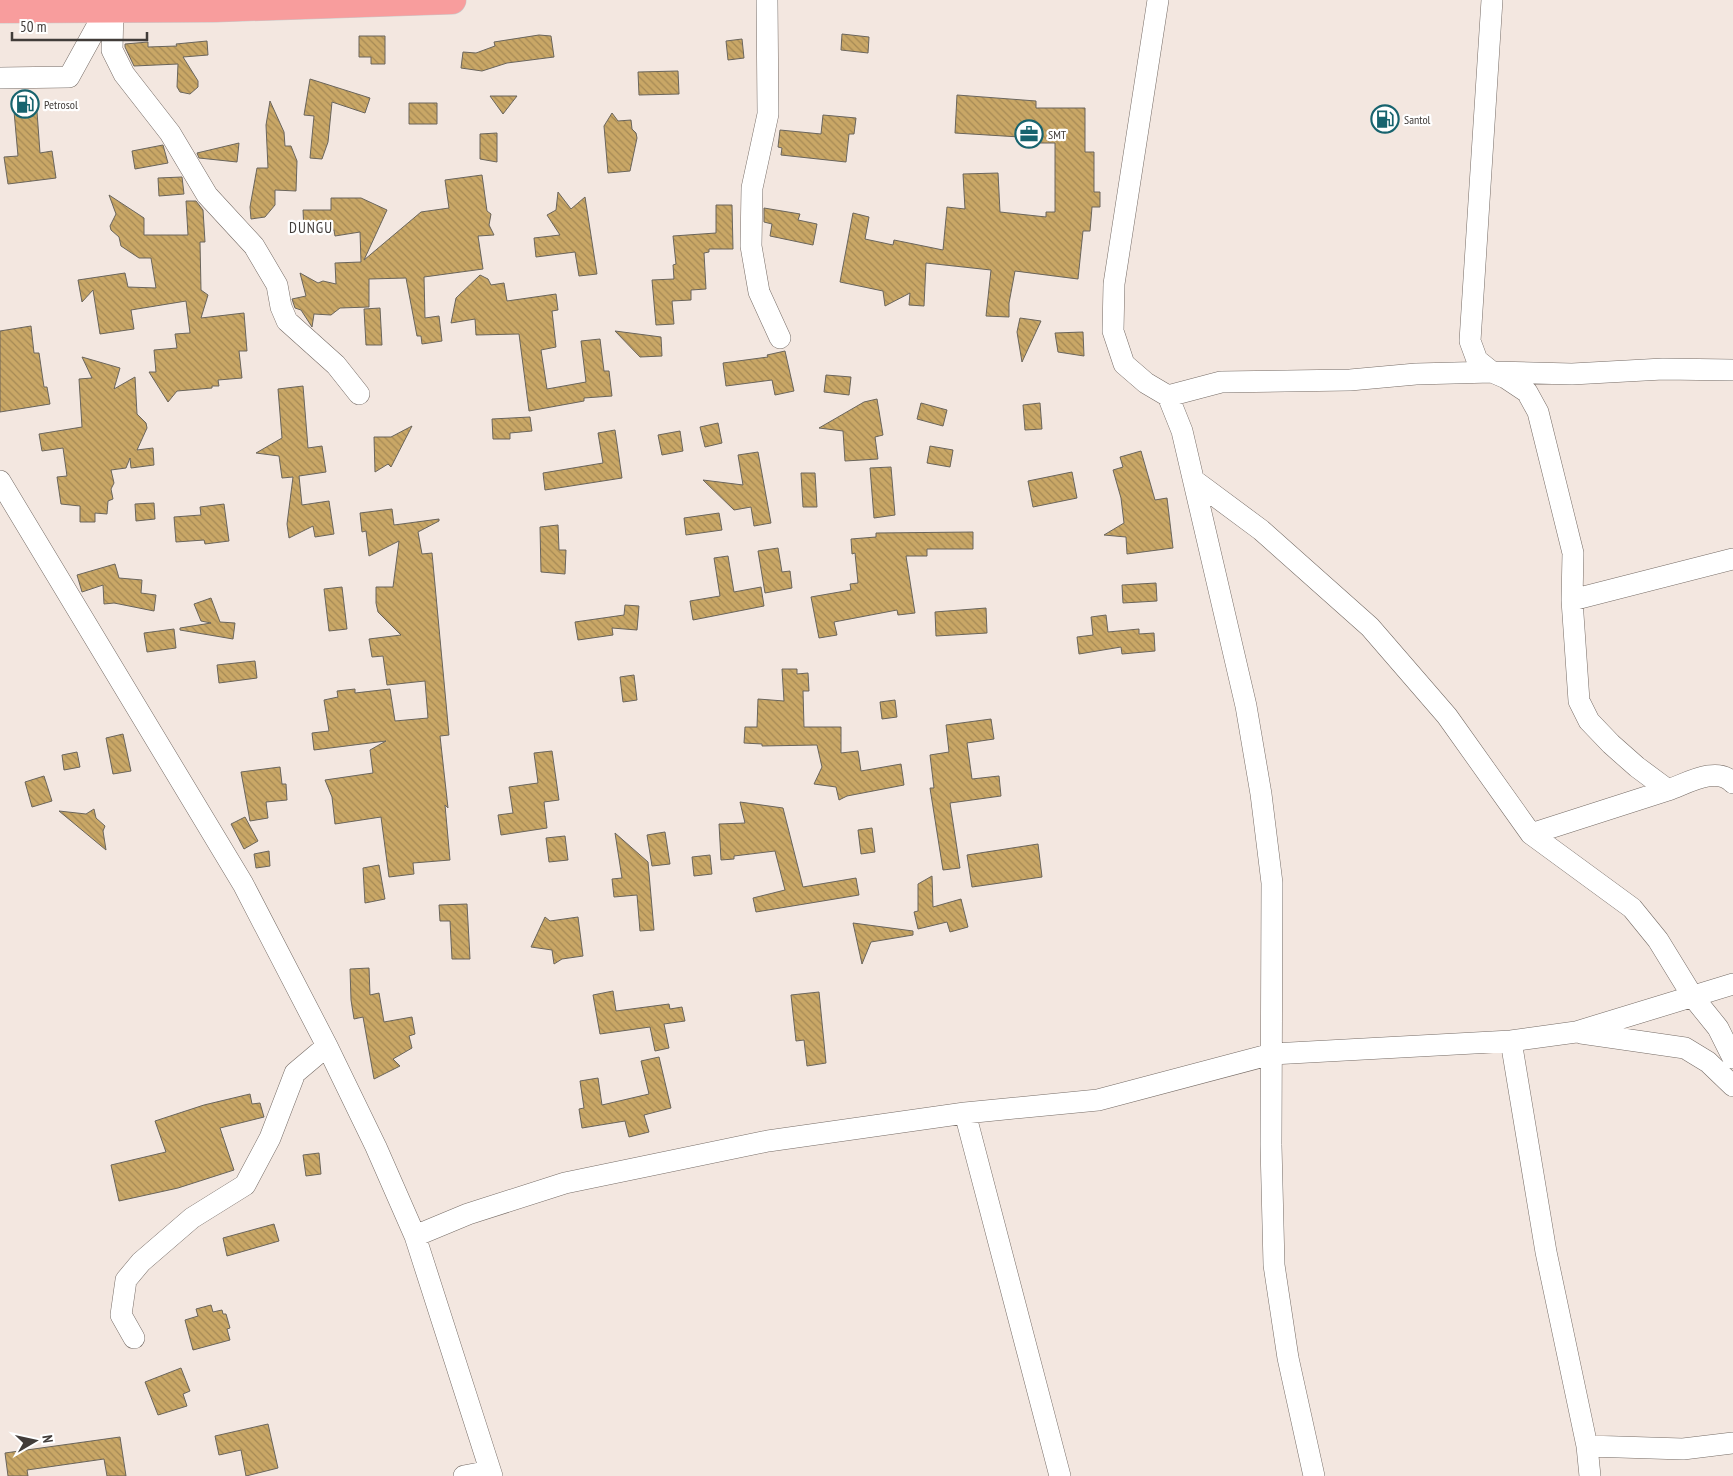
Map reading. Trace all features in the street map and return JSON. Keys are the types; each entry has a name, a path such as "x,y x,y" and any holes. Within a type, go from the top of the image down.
{"highway":[{"path":"0,9 215,8 452,0"}],"street":[{"path":"767,0 768,114 752,188 751,246 759,292 780,338"},
{"path":"1158,0 1114,284 1113,331 1124,364 1146,383 1168,396 1182,431 1246,706 1261,794 1272,883 1274,1265 1288,1358 1314,1476"},
{"path":"1492,0 1470,341 1477,360 1492,372 1506,378 1527,392 1538,412 1573,553 1572,600 1579,701 1589,721 1637,767 1668,790"},
{"path":"0,78 69,77 110,8"},
{"path":"110,8 112,50 124,74 170,132 207,195 254,246 277,285 281,307 287,321 336,366 359,394"},
{"path":"1168,396 1221,382 1350,380 1416,374 1492,372 1572,374 1663,369 1733,370"},
{"path":"0,481 243,884 327,1046 376,1147 415,1236 491,1473 464,1476"},
{"path":"1195,481 1261,530 1370,627 1447,716 1531,834 1632,908 1658,940 1693,997 1718,1028 1733,1058"},
{"path":"1572,600 1733,559"},
{"path":"1531,834 1713,774 1731,780 1733,783"},
{"path":"415,1236 468,1214 565,1183 768,1141 965,1113 1098,1100 1272,1054 1511,1041 1576,1032 1733,984"},
{"path":"1576,1032 1685,1048 1708,1062 1733,1086"},
{"path":"1511,1041 1546,1252 1587,1446 1590,1476"},
{"path":"134,1338 122,1315 126,1280 141,1262 192,1218 245,1185 270,1138 294,1073 327,1046"},
{"path":"965,1113 1060,1476"},
{"path":"1587,1446 1683,1449 1733,1443"}],"building":[{"path":"842,34 869,37 868,53 841,50"},
{"path":"539,35 551,36 554,57 507,63 482,71 461,68 463,52 476,53 495,46 494,42"},
{"path":"359,36 385,36 385,64 371,64 371,57 359,57"},
{"path":"742,39 744,58 728,60 726,41"},
{"path":"207,41 208,55 183,57 198,81 198,87 190,94 180,92 177,87 178,64 134,66 125,47 125,44 148,42 148,47 177,46 176,44"},
{"path":"678,71 679,94 639,95 638,72"},
{"path":"310,79 370,98 365,113 332,102 328,142 322,159 310,158 314,116 304,115"},
{"path":"957,95 1036,101 1036,108 1085,108 1085,152 1094,152 1094,192 1100,192 1100,207 1092,207 1090,231 1083,231 1078,279 1015,271 1009,303 1009,317 986,316 991,270 926,263 924,306 909,305 910,293 885,306 883,291 840,282 853,213 869,217 865,239 893,245 894,240 943,250 947,207 965,209 963,174 998,173 1000,212 1046,217 1046,212 1055,212 1055,143 1036,143 1036,138 955,133"},
{"path":"490,96 517,96 503,114"},
{"path":"36,98 40,153 52,151 56,178 8,184 4,157 18,156 13,100"},
{"path":"270,101 284,132 285,146 291,146 297,161 296,191 275,190 275,205 265,217 251,219 250,207 257,168 268,168 266,125"},
{"path":"409,103 437,103 437,124 409,124"},
{"path":"612,113 618,121 631,120 632,129 636,133 637,138 630,171 608,173 604,126"},
{"path":"823,115 856,118 854,134 849,134 846,162 781,155 782,148 778,147 780,130 821,134"},
{"path":"497,133 497,162 480,159 480,134"},
{"path":"239,143 237,162 199,158 197,153"},
{"path":"163,145 168,163 135,169 132,151"},
{"path":"482,175 487,211 491,214 489,225 494,235 478,236 483,269 424,277 425,318 439,316 442,341 422,344 421,336 417,336 406,278 369,279 369,307 340,308 331,315 314,314 312,327 301,310 295,308 292,299 306,296 300,273 318,283 323,281 336,284 335,263 361,262 360,232 335,236 334,230 304,231 303,210 331,210 331,198 361,198 387,210 364,260 421,212 449,208 445,180"},
{"path":"182,177 184,194 159,196 158,178"},
{"path":"558,192 571,209 585,197 597,274 579,276 575,252 536,257 534,238 560,235 547,215 556,210"},
{"path":"109,195 144,218 144,235 188,235 186,201 196,201 203,210 205,242 200,242 201,290 208,295 201,318 244,313 247,351 239,351 242,378 218,380 219,386 212,386 212,388 177,391 168,402 149,372 156,372 154,350 177,348 175,334 190,333 186,301 131,310 134,329 100,334 93,290 82,302 78,280 125,273 128,287 156,288 151,258 139,258 121,246 119,237 111,230 110,226 116,214"},
{"path":"716,205 732,205 733,249 709,249 709,252 704,253 706,289 691,290 691,300 672,301 674,324 656,325 652,280 674,279 673,265 676,264 673,236 716,233"},
{"path":"764,208 800,214 798,220 817,224 813,245 770,236 772,224 764,222"},
{"path":"480,275 488,279 491,285 504,283 507,301 556,294 558,310 552,311 556,347 541,350 547,389 586,382 581,341 600,339 604,371 609,371 612,396 584,398 584,401 529,411 519,334 476,335 475,319 451,323 456,298"},
{"path":"380,308 382,345 366,345 364,309"},
{"path":"1020,318 1041,321 1022,362 1017,332"},
{"path":"31,326 34,353 39,353 44,387 47,387 50,404 0,412 0,331"},
{"path":"615,331 661,337 662,356 640,357"},
{"path":"1083,332 1084,356 1058,352 1055,333"},
{"path":"785,351 794,391 775,395 772,380 726,386 723,363 768,357 767,355"},
{"path":"82,357 120,368 114,389 135,377 137,414 146,423 147,428 137,450 153,448 154,465 131,468 130,458 126,468 111,470 114,483 111,489 113,499 108,501 107,514 95,513 95,522 80,522 80,506 61,504 57,477 67,476 63,448 42,451 39,434 82,427 79,379 92,378"},
{"path":"826,375 851,377 849,395 824,392"},
{"path":"303,386 308,448 322,446 326,472 299,476 302,505 329,501 334,534 315,537 313,526 289,538 287,524 293,477 282,478 279,456 256,453 282,438 278,389"},
{"path":"877,399 883,435 875,437 878,459 845,461 843,431 819,428 864,402"},
{"path":"921,403 947,410 943,426 917,419"},
{"path":"1040,403 1042,429 1025,430 1023,405"},
{"path":"530,417 532,431 510,433 510,439 493,439 492,419"},
{"path":"718,423 722,443 705,447 700,427"},
{"path":"412,426 391,467 388,464 375,472 374,437 391,437"},
{"path":"615,430 622,478 545,490 543,473 603,463 598,433"},
{"path":"680,431 683,451 662,455 658,435"},
{"path":"930,446 953,450 950,467 927,463"},
{"path":"1141,451 1155,500 1167,498 1173,548 1127,554 1126,537 1104,535 1124,523 1121,498 1113,470 1123,467 1120,457"},
{"path":"758,452 771,523 754,526 751,507 734,510 703,480 743,485 738,455"},
{"path":"891,467 895,515 874,518 870,468"},
{"path":"1072,472 1077,498 1033,507 1028,481"},
{"path":"801,473 815,473 817,507 803,507"},
{"path":"154,503 155,519 136,521 135,504"},
{"path":"224,504 229,541 205,544 204,540 176,542 174,517 201,515 200,507"},
{"path":"392,509 394,525 439,519 439,521 418,532 422,554 432,553 449,735 440,736 448,808 445,805 450,860 413,863 414,874 389,877 381,817 335,824 332,797 325,780 373,773 370,750 386,741 314,750 312,733 329,731 324,700 338,697 337,691 355,689 355,693 390,689 395,721 428,718 425,681 387,685 383,656 372,657 369,639 401,635 378,612 376,603 376,587 393,587 399,541 369,556 366,531 362,532 360,513"},
{"path":"719,513 722,530 686,535 684,518"},
{"path":"558,525 559,550 566,550 565,574 541,572 540,527"},
{"path":"973,532 973,549 927,549 927,556 906,556 915,613 898,615 897,610 834,622 837,635 819,638 811,597 851,590 850,584 858,583 855,553 852,554 851,539 876,537 876,533"},
{"path":"778,548 782,572 790,571 792,588 765,593 758,551"},
{"path":"728,556 734,592 761,587 764,606 693,620 690,601 720,596 714,558"},
{"path":"115,564 119,578 142,580 141,593 156,595 154,611 114,603 104,604 103,585 82,592 77,575"},
{"path":"1156,583 1157,601 1123,603 1122,585"},
{"path":"342,587 347,629 329,631 324,589"},
{"path":"211,598 220,622 235,623 233,639 180,630 180,628 211,623 201,621 194,604"},
{"path":"625,605 639,606 637,630 612,628 613,635 578,640 575,622 624,615"},
{"path":"986,608 987,633 936,636 935,612"},
{"path":"1106,615 1108,632 1139,629 1139,634 1154,633 1155,651 1122,654 1121,647 1079,654 1077,637 1093,635 1091,617"},
{"path":"174,629 176,648 147,652 144,633"},
{"path":"255,661 257,678 219,683 217,665"},
{"path":"782,669 797,669 797,674 808,673 809,691 803,691 804,727 841,727 841,753 858,751 861,771 901,764 904,785 847,796 839,800 836,787 814,784 822,767 817,745 762,746 762,744 744,743 745,727 757,727 758,699 784,701"},
{"path":"634,675 637,700 623,702 620,677"},
{"path":"895,700 897,717 882,719 880,702"},
{"path":"991,719 994,739 967,743 972,779 999,776 1001,796 950,803 960,868 943,870 930,788 934,788 930,755 949,752 946,725"},
{"path":"123,734 131,771 113,774 106,738"},
{"path":"552,751 559,800 544,802 547,828 501,835 498,815 513,813 509,787 538,783 534,753"},
{"path":"77,752 80,767 64,770 62,755"},
{"path":"280,767 282,784 286,784 287,800 266,802 268,818 250,821 241,772"},
{"path":"44,776 52,801 32,807 25,782"},
{"path":"740,802 783,808 803,887 856,878 859,895 756,912 753,898 785,890 775,851 734,856 734,859 721,860 719,824 745,823"},
{"path":"94,809 96,818 105,826 103,831 106,850 59,811 86,814"},
{"path":"245,817 258,841 244,849 231,824"},
{"path":"872,828 875,852 861,854 858,830"},
{"path":"665,832 670,864 652,866 647,835"},
{"path":"615,833 648,862 654,930 640,931 637,895 614,897 612,879 622,878"},
{"path":"565,836 568,860 549,862 546,838"},
{"path":"1038,844 1042,877 972,887 967,855"},
{"path":"269,851 270,866 256,868 254,854"},
{"path":"710,855 712,874 694,876 692,857"},
{"path":"379,865 385,899 365,903 363,868"},
{"path":"932,876 933,907 961,899 968,927 950,932 947,922 918,929 914,912 918,911 918,884"},
{"path":"467,904 470,959 452,959 450,921 440,921 439,905"},
{"path":"545,917 550,921 578,917 583,956 562,959 554,964 552,950 531,947"},
{"path":"853,923 913,931 913,935 871,942 862,964"},
{"path":"369,968 370,995 379,993 384,1022 412,1017 415,1034 409,1036 412,1048 393,1059 400,1066 374,1079 363,1017 354,1019 351,1000 350,969"},
{"path":"613,991 616,1011 669,1004 670,1009 682,1007 685,1021 664,1024 669,1048 655,1051 650,1027 600,1034 593,995"},
{"path":"819,992 826,1063 807,1066 804,1040 796,1041 791,995"},
{"path":"659,1057 671,1108 644,1115 649,1132 629,1137 625,1121 582,1128 579,1109 584,1108 580,1081 598,1078 602,1105 649,1094 641,1061"},
{"path":"250,1094 252,1104 260,1103 264,1117 220,1128 234,1170 178,1188 119,1201 111,1165 166,1152 155,1121 204,1105"},
{"path":"319,1153 321,1174 306,1176 303,1155"},
{"path":"274,1224 279,1241 227,1256 223,1238"},
{"path":"211,1305 213,1312 222,1310 223,1314 226,1314 230,1328 227,1329 230,1340 193,1350 185,1320 198,1316 196,1309"},
{"path":"181,1368 190,1391 183,1394 187,1406 158,1415 145,1382"},
{"path":"268,1424 278,1468 246,1476 241,1450 219,1455 215,1436"},
{"path":"120,1437 126,1476 107,1476 104,1459 27,1470 28,1476 8,1476 5,1453"}],"place":[{"name":"Petrosol","path":"25,104"},
{"name":"Santol","path":"1385,119"},
{"name":"SMT","path":"1029,134"}],"district":[{"name":"DUNGU","path":"311,227"}]}
